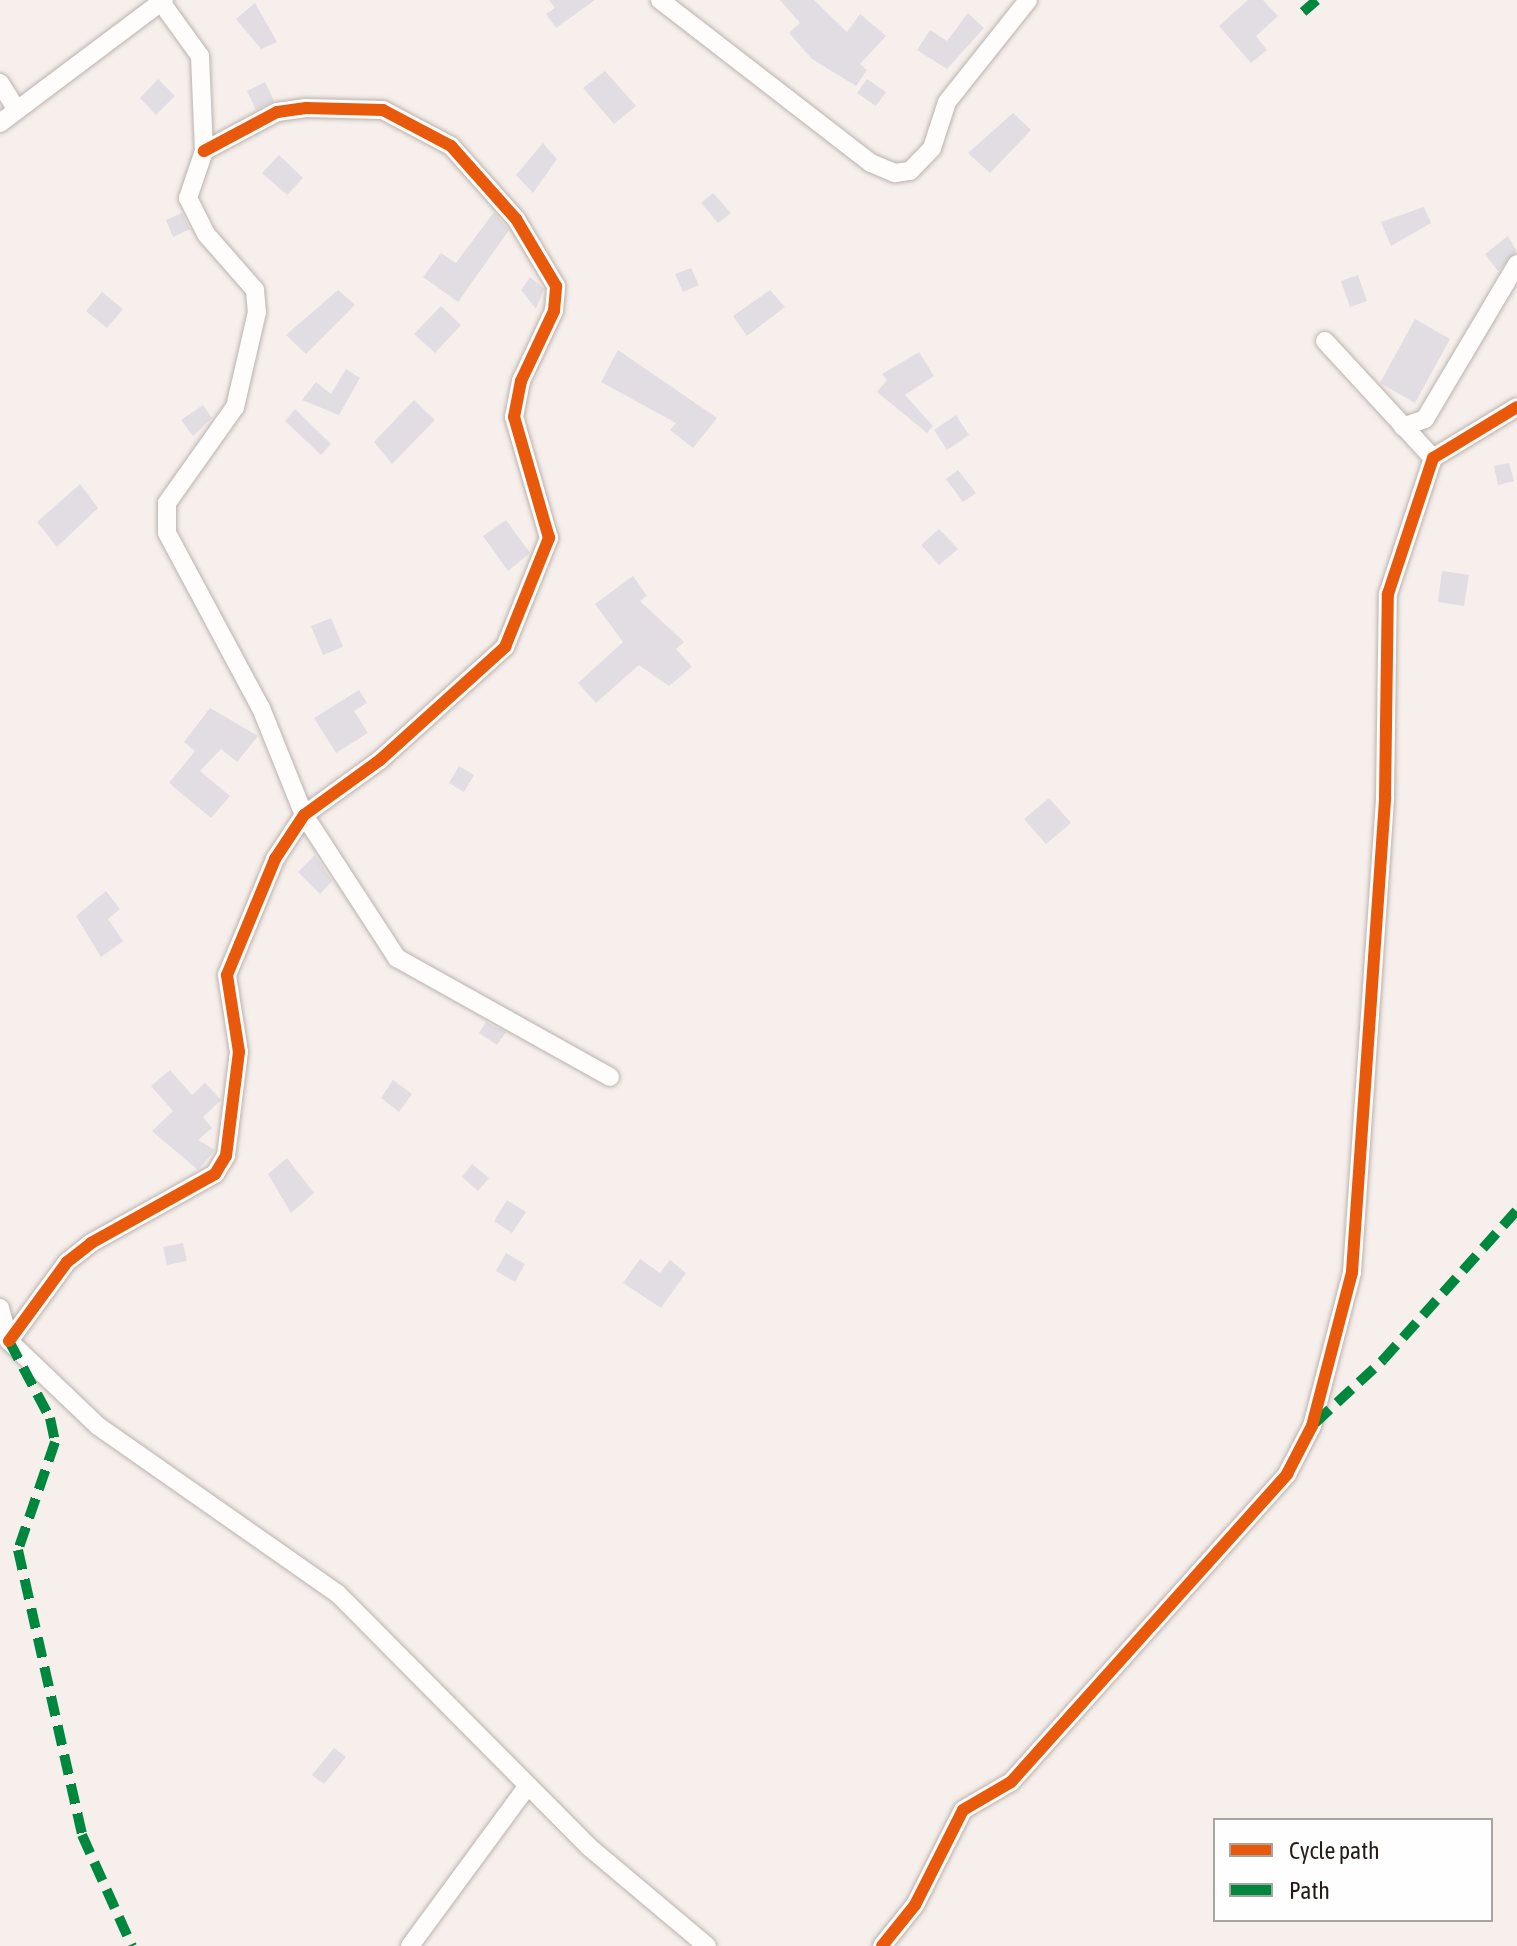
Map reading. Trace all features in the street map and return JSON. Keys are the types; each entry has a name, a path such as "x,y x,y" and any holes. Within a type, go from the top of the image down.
{"street":[{"path":"660,0 871,163 895,173 910,171 932,148 947,102 1028,0"},
{"path":"0,123 162,1 200,56 204,151 188,198 206,234 255,290 254,345 235,407 167,503 167,533 261,708 304,815 397,958 610,1077"},
{"path":"0,83 17,110"},
{"path":"9,1341 67,1262 204,1182 226,1156 239,1052 227,975 275,859 304,815 380,760 514,635 550,521 533,486 515,407 554,311 556,286 516,219 451,146 397,116 357,108 277,112 204,151"},
{"path":"1403,427 1425,419 1517,264"},
{"path":"1325,341 1433,458"},
{"path":"882,1946 915,1905 963,1810 1011,1782 1287,1474 1312,1426 1352,1272 1385,797 1388,594 1433,458 1517,407"},
{"path":"0,1308 9,1341 98,1426 338,1594 527,1787 707,1946"},
{"path":"410,1946 527,1787"}],"building":[{"path":"549,0 595,0 556,28 546,14 555,8"},
{"path":"780,0 814,0 847,32 860,14 886,36 860,64 867,70 856,86 812,59 789,33 800,23"},
{"path":"1248,0 1263,0 1278,16 1256,36 1267,50 1251,63 1219,26"},
{"path":"255,3 277,42 261,49 236,19"},
{"path":"968,13 984,28 947,69 917,50 930,30 947,41"},
{"path":"605,71 636,106 614,124 583,88"},
{"path":"158,79 175,96 156,115 140,98"},
{"path":"867,79 886,92 876,106 857,93"},
{"path":"265,82 274,101 256,110 247,91"},
{"path":"1013,113 1031,130 990,173 968,153"},
{"path":"543,143 557,159 533,193 516,175"},
{"path":"279,155 303,178 287,195 262,173"},
{"path":"713,193 731,213 718,223 701,203"},
{"path":"1424,207 1431,223 1391,246 1381,222"},
{"path":"494,212 509,230 458,302 423,277 441,253 456,263"},
{"path":"182,213 190,229 173,237 166,220"},
{"path":"1508,236 1517,252 1498,271 1485,254"},
{"path":"691,268 699,285 683,292 675,274"},
{"path":"1358,275 1367,301 1350,307 1341,281"},
{"path":"530,277 544,289 536,309 521,290"},
{"path":"338,290 355,305 306,354 286,335"},
{"path":"770,290 785,307 747,336 733,316"},
{"path":"102,292 123,309 107,328 86,311"},
{"path":"441,306 461,325 435,353 414,334"},
{"path":"1415,319 1450,339 1415,403 1380,383"},
{"path":"618,350 717,418 693,448 670,430 676,423 601,382"},
{"path":"919,352 934,376 905,395 933,426 927,433 877,392 887,380 882,374"},
{"path":"346,369 360,378 339,415 302,400 316,382 331,394"},
{"path":"414,400 435,420 392,464 374,442"},
{"path":"203,405 212,418 193,436 181,420"},
{"path":"295,409 331,444 321,455 285,421"},
{"path":"956,415 969,435 947,450 934,430"},
{"path":"1509,463 1514,481 1498,485 1494,466"},
{"path":"958,470 976,493 963,502 946,479"},
{"path":"80,484 98,508 57,547 37,522"},
{"path":"506,520 530,553 508,571 483,536"},
{"path":"939,529 958,549 939,565 921,545"},
{"path":"1442,571 1469,575 1464,606 1438,602"},
{"path":"633,576 647,596 640,601 684,642 676,649 692,667 669,686 639,665 596,703 578,683 623,642 595,604"},
{"path":"331,618 343,647 323,655 311,626"},
{"path":"359,690 367,703 354,711 368,733 336,753 314,718"},
{"path":"210,708 258,736 237,762 221,749 200,771 230,796 211,818 169,783 195,751 184,742"},
{"path":"459,766 474,775 464,792 449,783"},
{"path":"1049,798 1071,823 1046,844 1024,819"},
{"path":"315,855 332,881 320,894 298,872"},
{"path":"106,891 120,909 108,919 123,941 101,957 76,916"},
{"path":"486,1022 506,1032 497,1045 479,1033"},
{"path":"170,1070 192,1095 205,1083 221,1100 203,1117 212,1128 198,1140 215,1150 198,1170 152,1131 173,1111 151,1086"},
{"path":"393,1080 412,1094 399,1112 381,1098"},
{"path":"287,1158 314,1193 291,1213 268,1174"},
{"path":"472,1164 489,1178 478,1191 462,1177"},
{"path":"507,1200 526,1212 512,1233 494,1221"},
{"path":"183,1243 187,1261 167,1265 163,1247"},
{"path":"506,1253 525,1264 515,1282 496,1271"},
{"path":"640,1259 660,1273 670,1260 686,1273 661,1308 623,1283"},
{"path":"334,1748 346,1757 324,1784 312,1775"}],"marked path":[{"path":"1303,12 1317,0"},
{"path":"1315,1423 1383,1360 1517,1210"},
{"path":"9,1341 50,1418 55,1442 18,1550 82,1835 132,1946"}],"cycle path":[{"path":"9,1341 67,1262 91,1243 215,1174 226,1156 239,1052 227,975 275,859 304,815 380,760 505,647 549,538 514,417 521,381 554,311 556,286 516,219 451,146 383,110 306,108 277,112 204,151"},
{"path":"882,1946 915,1905 963,1810 1011,1782 1287,1474 1312,1426 1352,1272 1385,797 1388,594 1433,458 1517,407"}]}
